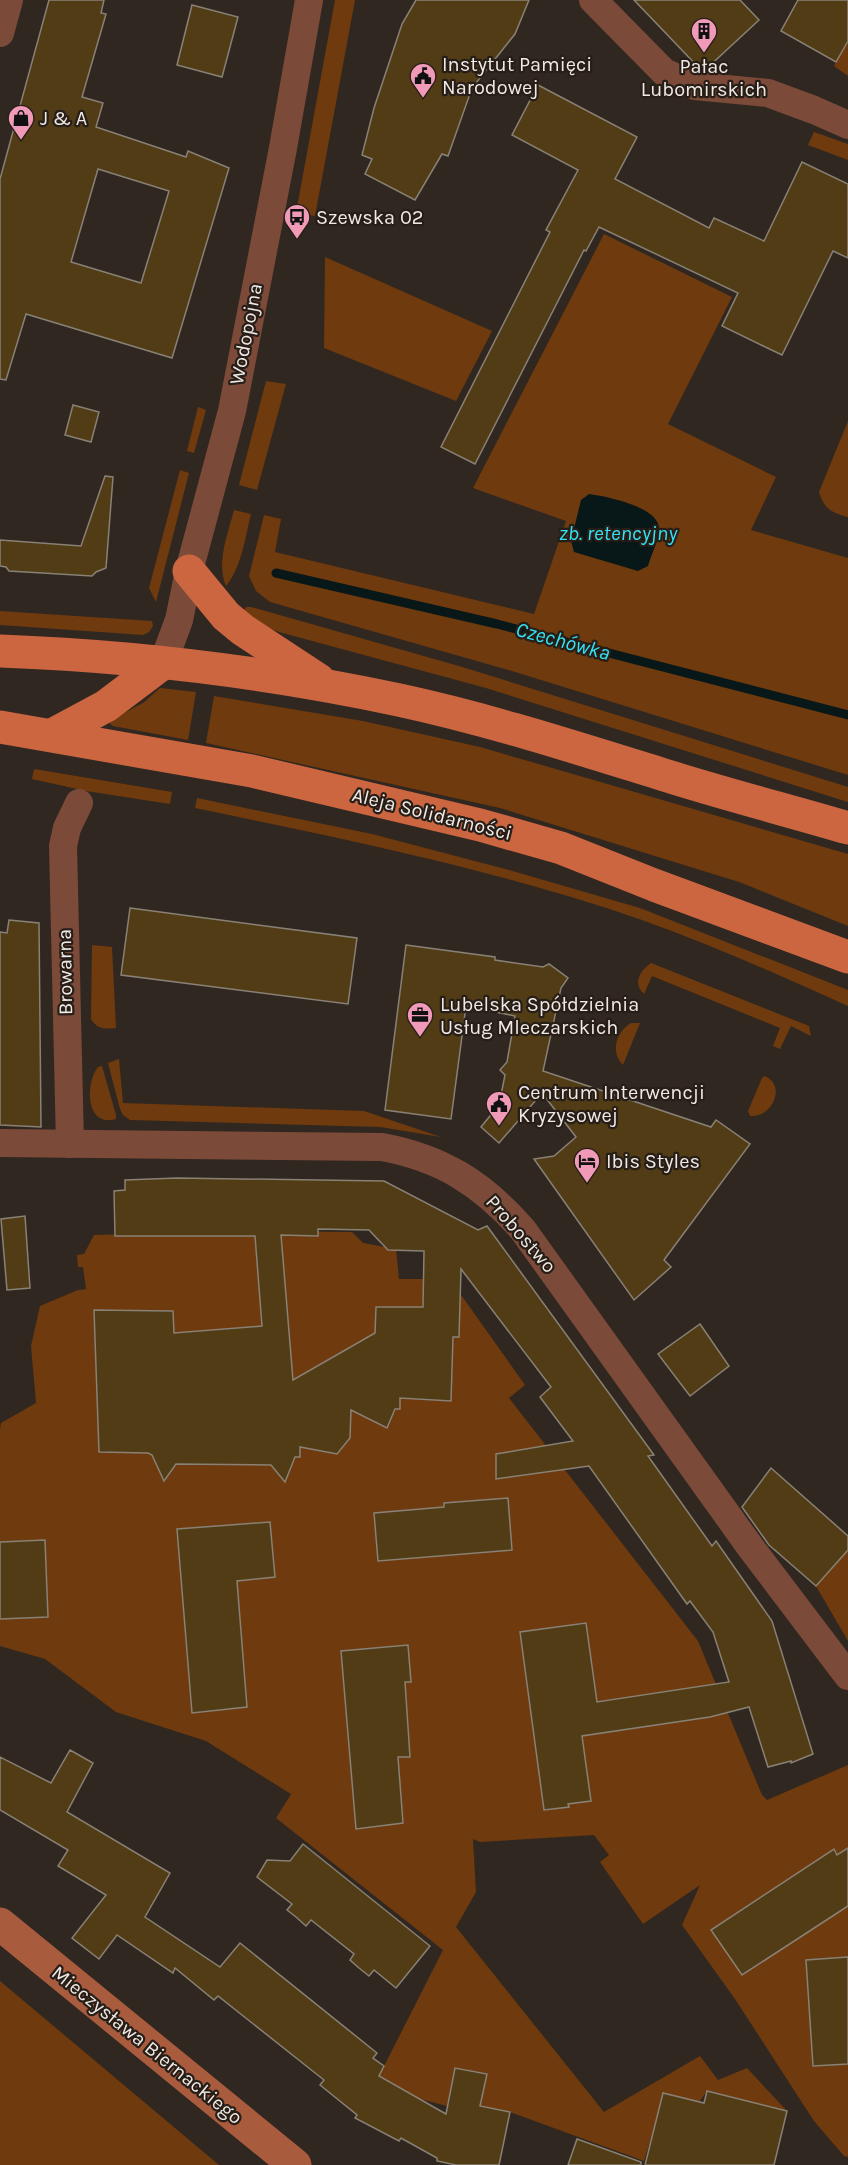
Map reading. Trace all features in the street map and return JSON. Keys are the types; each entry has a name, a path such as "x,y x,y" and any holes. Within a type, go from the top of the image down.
{"main road":[{"path":"189,571 234,623 328,686"},
{"path":"0,651 72,653 209,666 412,703 516,730 848,828"},
{"path":"52,735 106,706 164,663"},
{"name":"Aleja Solidarności","path":"0,727 252,771 480,825 561,848 848,957"}],"street":[{"path":"0,33 9,0"},
{"name":"Wodopojna","path":"164,663 179,620 189,571 232,411 309,0"},
{"path":"593,0 664,72 695,86 768,93 848,125"},
{"name":"Browarna","path":"70,1144 63,846 67,828 79,803"},
{"name":"Probostwo","path":"0,1143 382,1148 405,1152 444,1166 482,1188 524,1230 751,1548 848,1676"},
{"name":"Mieczysława Biernackiego","path":"0,1924 295,2165"}],"shaded area":[{"path":"335,0 355,0 315,216 296,213"},
{"path":"848,41 848,76 834,66"},
{"path":"814,132 848,144 848,160 808,145"},
{"path":"604,234 732,297 668,424 776,477 751,530 848,558 848,775 512,671 270,602 256,591 249,576 264,515 281,519 275,552 534,614 566,521 473,488"},
{"path":"325,257 492,331 456,401 324,348"},
{"path":"266,381 286,384 257,490 239,485"},
{"path":"198,407 206,410 194,453 187,451"},
{"path":"848,421 848,517 829,509 823,503 819,492"},
{"path":"180,470 189,473 156,602 149,588"},
{"path":"234,510 251,514 236,570 226,586 222,567 226,538"},
{"path":"246,607 459,666 848,787 848,802 486,688 279,632 263,626 244,611"},
{"path":"0,611 152,621 153,626 143,635 0,625"},
{"path":"160,688 196,692 188,740 110,724 111,720 143,703"},
{"path":"214,696 363,721 480,747 848,854 848,926 739,882 500,808 206,743"},
{"path":"34,769 172,792 170,804 86,791 32,779"},
{"path":"197,798 372,834 640,908 848,990 848,1006 692,939 584,901 418,856 195,808"},
{"path":"92,945 112,947 116,1028 102,1028 91,1019"},
{"path":"651,963 809,1026 811,1036 791,1026 780,1049 773,1046 780,1028 652,976 644,994 638,986 638,981"},
{"path":"631,1023 640,1023 623,1065 617,1054 616,1042"},
{"path":"119,1059 123,1103 364,1111 441,1137 380,1127 130,1120 123,1115 120,1109 108,1063"},
{"path":"102,1066 116,1119 106,1120 98,1117 90,1102 94,1074 98,1067"},
{"path":"764,1076 775,1086 774,1100 765,1112 750,1116 748,1111"},
{"path":"257,1231 352,1232 363,1243 396,1249 399,1279 458,1279 459,1292 525,1385 509,1398 698,1641 762,1795 767,1800 848,1765 848,2157 844,2156 814,2121 735,1999 682,1925 700,1885 643,1924 600,1862 609,1855 594,1835 480,1842 473,1839 476,1892 456,1927 604,2112 700,2056 718,2080 747,2068 787,2111 707,2091 680,2128 656,2122 644,2161 510,2112 480,2106 486,2075 455,2069 447,2106 420,2099 379,2076 443,1950 276,1818 291,1794 206,1741 116,1712 45,1659 0,1646 0,1429 1,1423 36,1403 31,1346 40,1306 78,1290 86,1289 83,1267 78,1267 77,1255 84,1254 94,1235"},
{"path":"814,1505 848,1536 848,1641 816,1586 774,1549"},
{"path":"0,1981 219,2165 0,2165"}],"water":[{"name":"zb. retencyjny","path":"589,494 630,504 642,509 657,521 659,533 648,566 638,571 574,552 571,541 581,500"}],"building":[{"path":"49,0 104,0 101,13 106,14 82,97 103,103 96,127 186,157 188,151 229,168 172,358 26,314 6,380 0,379 0,179","holes":["98,169 169,191 141,283 71,262"]},
{"name":"Instytut Pamięci Narodowej","path":"416,0 529,0 515,34 472,88 448,156 442,154 415,200 365,174 372,159 362,155 374,108 402,24"},
{"name":"Pałac Lubomirskich","path":"634,0 740,0 759,20 705,70 701,70"},
{"path":"798,0 848,0 848,41 836,62 781,31"},
{"path":"192,5 238,17 222,77 177,65"},
{"path":"538,85 637,137 615,179 709,228 714,218 764,241 802,162 848,184 848,258 833,251 782,355 722,326 738,293 599,227 586,251 584,250 475,464 441,447 550,232 546,230 578,170 512,135"},
{"path":"73,405 99,412 91,442 65,435"},
{"path":"105,476 113,477 106,568 92,576 9,571 6,567 0,566 0,540 81,546"},
{"path":"130,908 357,938 348,1004 121,975"},
{"path":"9,920 39,923 41,1127 0,1125 0,932 7,933"},
{"path":"406,945 495,957 495,960 543,967 549,964 568,978 561,988 543,1071 711,1127 716,1120 750,1144 664,1260 671,1267 634,1300 534,1159 554,1156 576,1137 542,1093 499,1143 481,1127 499,1105 505,1075 500,1070 507,1062 515,1016 466,1006 451,1119 385,1110"},
{"path":"177,1178 384,1181 478,1230 487,1226 654,1455 648,1456 712,1546 716,1541 772,1621 813,1754 791,1763 791,1761 768,1767 749,1707 710,1717 582,1736 591,1801 544,1810 520,1632 586,1623 597,1702 729,1682 713,1632 690,1601 687,1604 589,1466 496,1479 496,1454 573,1441 540,1397 551,1387 461,1269 459,1337 453,1337 451,1401 400,1398 400,1409 395,1409 387,1428 351,1410 350,1438 337,1454 300,1447 300,1457 295,1457 285,1482 271,1465 176,1464 164,1481 152,1455 148,1453 99,1452 94,1310 173,1311 174,1333 262,1326 255,1236 115,1236 114,1191 125,1190 125,1180","holes":["318,1229 369,1230 388,1250 424,1251 423,1307 376,1307 375,1333 293,1380 281,1235 318,1236"]},
{"path":"25,1216 30,1288 7,1290 1,1219"},
{"path":"700,1324 729,1366 690,1396 658,1354"},
{"path":"771,1468 848,1536 848,1550 816,1586 769,1545 742,1507"},
{"path":"508,1498 512,1550 378,1561 374,1513 444,1507 444,1503"},
{"path":"270,1522 275,1577 237,1581 247,1707 192,1713 177,1529"},
{"path":"45,1540 48,1617 0,1619 0,1542"},
{"path":"408,1645 411,1682 405,1682 410,1757 398,1757 403,1823 356,1829 341,1651"},
{"path":"70,1750 93,1763 67,1812 170,1873 145,1917 220,1967 240,1943 377,2053 373,2058 384,2066 379,2076 446,2114 455,2068 487,2074 480,2106 510,2112 499,2165 456,2165 437,2161 437,2158 401,2138 399,2141 355,2118 357,2115 320,2085 324,2080 218,1996 214,2000 175,1968 173,1973 117,1935 99,1959 72,1938 106,1895 58,1866 68,1850 0,1810 0,1757 51,1783"},
{"path":"303,1844 430,1946 396,1988 374,1970 369,1976 359,1968 350,1960 354,1954 311,1920 306,1926 287,1910 292,1904 257,1877 267,1860 290,1861"},
{"path":"848,1848 848,1906 742,1975 711,1930 834,1849 837,1855"},
{"path":"848,1957 848,2064 813,2066 806,1960"},
{"path":"707,2091 787,2111 774,2165 645,2165 663,2093 704,2103"},
{"path":"577,2139 641,2162 641,2165 568,2165"}],"waterway":[{"name":"Czechówka","path":"276,573 497,624 848,715"}],"place":[{"name":"Pałac Lubomirskich","path":"704,54"},
{"name":"Instytut Pamięci Narodowej","path":"423,99"},
{"name":"J & A","path":"21,141"},
{"name":"Szewska 02","path":"297,240"},
{"name":"Lubelska Spółdzielnia Usług Mleczarskich","path":"420,1038"},
{"name":"Centrum Interwencji Kryzysowej","path":"499,1127"},
{"name":"Ibis Styles","path":"587,1184"}]}
